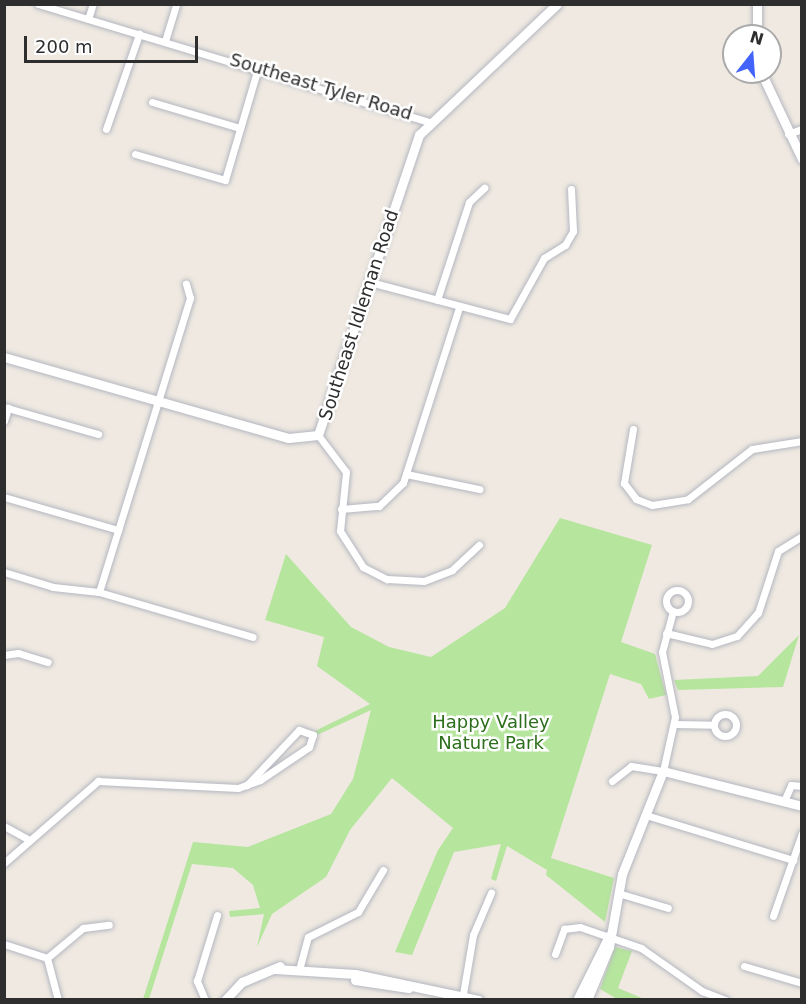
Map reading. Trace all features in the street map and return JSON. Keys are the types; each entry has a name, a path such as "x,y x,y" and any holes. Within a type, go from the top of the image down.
{"main road":[{"name":"Southeast Idleman Road","path":"4,357 289,438 318,435 412,152 430,122 489,74 557,4"},
{"path":"757,4 757,24"},
{"path":"766,84 801,159"},
{"path":"587,999 609,936 618,893 649,816 663,771 801,806"},
{"path":"578,999 609,936"},
{"path":"217,999 275,969 299,967 462,998 478,999"},
{"path":"435,993 450,999"}],"street":[{"name":"Southeast Tyler Road","path":"38,4 258,68 430,122"},
{"path":"88,19 93,4"},
{"path":"165,41 176,4"},
{"path":"106,129 139,34"},
{"path":"135,154 225,180 258,68"},
{"path":"152,102 240,128"},
{"path":"788,134 801,129"},
{"path":"437,300 469,202 484,188"},
{"path":"370,282 505,319 515,317 544,258 565,245 573,231 571,189"},
{"path":"99,592 190,298 186,284"},
{"path":"341,509 382,504 406,474 459,307"},
{"path":"4,421 6,408 98,435"},
{"path":"633,429 624,483 636,499 652,505 688,499 752,449 801,441"},
{"path":"318,435 346,472 340,531 349,554 387,579 434,578 479,545"},
{"path":"406,474 479,489"},
{"path":"4,497 118,530"},
{"path":"666,633 712,644 737,636 758,613 778,550 801,537"},
{"path":"4,572 53,587 99,592 253,637"},
{"path":"612,781 631,766 663,771 675,724 674,700 663,668 666,633 673,611"},
{"path":"4,655 18,653 48,662"},
{"path":"675,724 714,725"},
{"path":"4,863 83,790 105,779 216,791 247,785 309,747 313,735 299,730 247,785"},
{"path":"784,801 792,785 801,786"},
{"path":"649,816 793,860"},
{"path":"4,826 29,840"},
{"path":"773,916 801,833"},
{"path":"299,967 308,937 358,912 383,870"},
{"path":"462,998 473,935 490,892"},
{"path":"618,893 668,908"},
{"path":"205,999 198,975 217,915"},
{"path":"47,958 83,928 108,925"},
{"path":"555,954 570,925 609,936 653,955 702,991 725,999"},
{"path":"4,944 47,958"},
{"path":"47,958 58,999"},
{"path":"744,966 801,983"},
{"path":"697,999 702,991"}],"green space":[{"name":"Happy Valley Nature Park","path":"560,518 652,545 621,642 655,654 666,695 649,699 641,684 610,674 551,858 614,878 605,922 546,875 547,870 507,846 496,881 491,879 501,844 454,852 412,955 395,952 438,850 453,828 392,778 350,830 326,877 272,914 257,947 264,914 230,917 229,911 260,908 253,885 233,868 192,864 149,999 143,999 193,842 248,847 331,814 353,779 371,710 317,735 315,731 370,704 317,666 324,637 265,620 286,554 351,627 389,647 431,657 505,608"},
{"path":"799,635 783,687 678,690 674,680 758,676"},
{"path":"615,947 632,951 618,988 644,999 617,999 600,989"}]}
